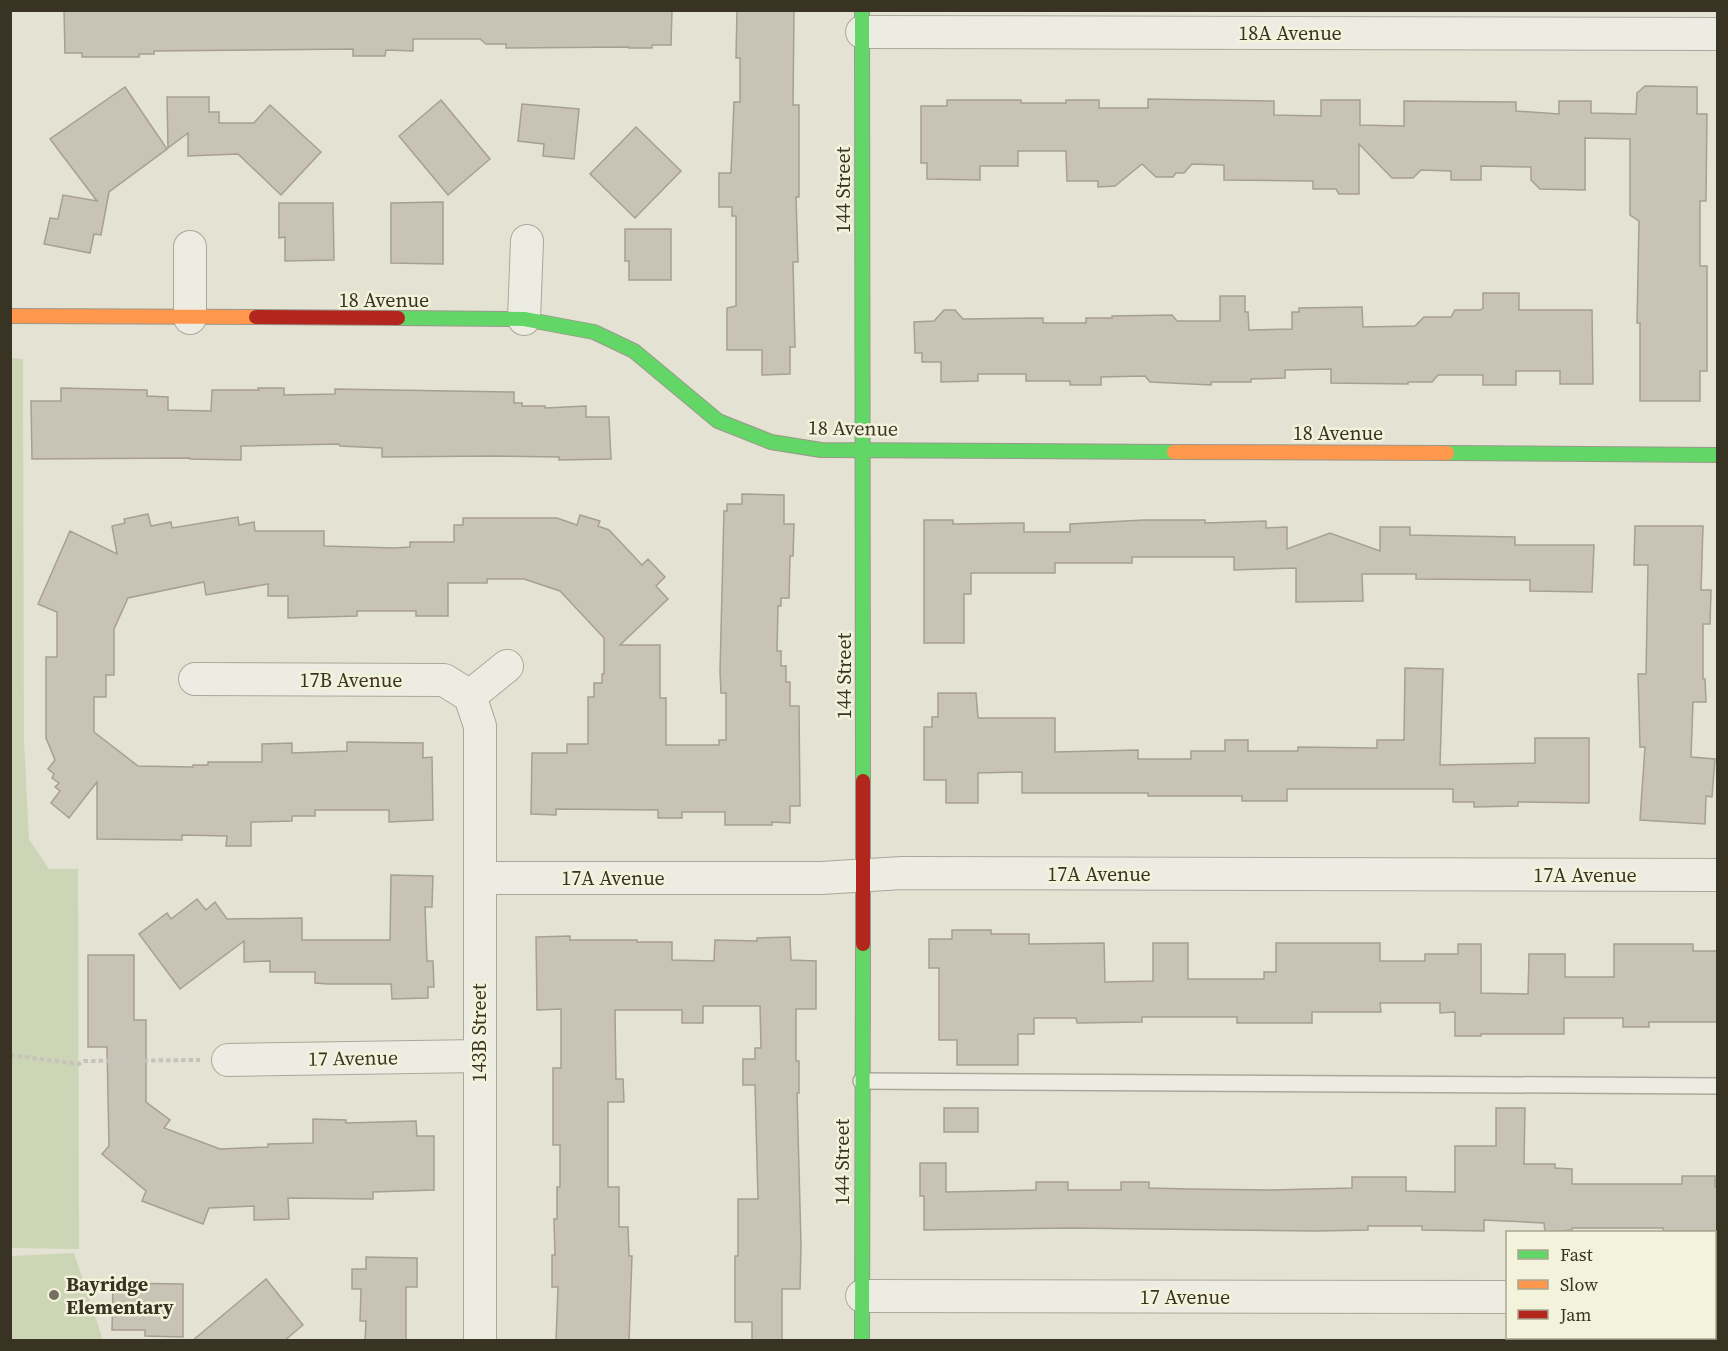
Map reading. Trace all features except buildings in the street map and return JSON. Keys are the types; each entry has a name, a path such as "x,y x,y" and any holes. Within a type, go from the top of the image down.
{"street":[{"name":"18A Avenue","path":"862,21 1225,22 1718,34"},
{"name":"144 Street","path":"861,1341 864,876 862,21"},
{"path":"524,319 527,241"},
{"path":"190,247 190,318"},
{"name":"18 Avenue","path":"17,317 524,319 594,332 634,351 718,421 771,442 821,450 1718,455"},
{"path":"470,696 507,666"},
{"name":"17B Avenue","path":"195,679 444,680 470,696"},
{"name":"143B Street","path":"470,696 480,726 480,1341"},
{"name":"17A Avenue","path":"481,878 821,878 902,873 1718,875"},
{"name":"17 Avenue","path":"228,1060 479,1056"},
{"name":"17 Avenue","path":"862,1296 1506,1297"}],"lane":[{"path":"861,1082 1718,1086"}],"path":[{"path":"10,1055 79,1064 84,1060 228,1060"}],"green space":[{"path":"11,358 23,359 24,740 29,839 49,869 78,869 79,1249 11,1248"},
{"name":"Bayridge Elementary","path":"74,1253 103,1340 11,1340 11,1256"}],"traffic: fast":[{"path":"862,10 863,781"},
{"path":"398,318 524,319 594,332 634,351 718,421 771,442 821,450 1174,452"},
{"path":"1447,453 1718,455"},
{"path":"862,1340 863,944"}],"traffic: slow":[{"path":"10,316 256,317"},
{"path":"1174,452 1447,453"}],"traffic: jam":[{"path":"256,317 398,318"},
{"path":"863,781 863,944"}],"place":[{"name":"Bayridge Elementary","path":"54,1295"}]}
